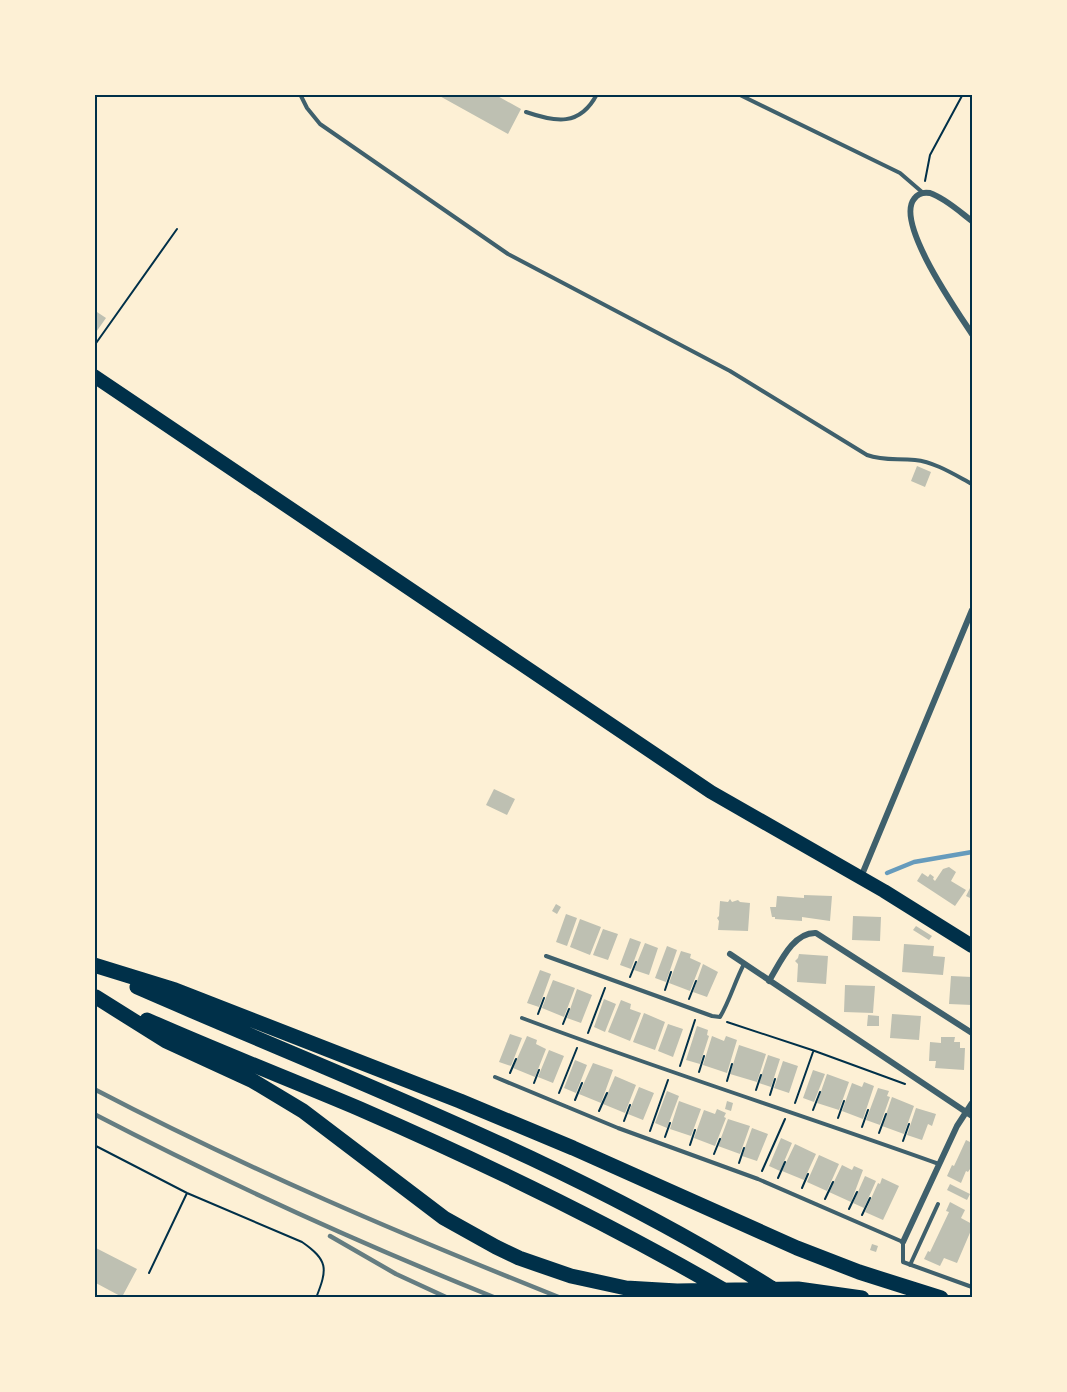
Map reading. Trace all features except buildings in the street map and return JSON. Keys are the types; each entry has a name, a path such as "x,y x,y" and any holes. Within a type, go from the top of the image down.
{"highway":[{"path":"94,966 422,1108 542,1163 645,1216 749,1274 786,1298"},
{"path":"94,966 175,990 460,1101 573,1148 796,1248 859,1272 941,1298"},
{"path":"95,997 166,1041 253,1081 303,1111 444,1218 496,1247 537,1265 571,1276 626,1288 677,1291 778,1288 856,1296"},
{"path":"95,997 490,1168 588,1215 736,1298"}],"main road":[{"path":"94,376 687,777 731,805 861,878 972,946"}],"street":[{"path":"972,221 936,196 923,193 914,198 911,204 911,223 929,264 972,334"},
{"path":"861,878 972,610"},
{"path":"769,981 797,940 809,933 816,933 972,1033"},
{"path":"730,954 970,1114"},
{"path":"903,1242 957,1126 970,1114 972,1103"}],"lane":[{"path":"300,94 307,108 320,124 507,254 730,371 867,455 879,459 914,459 926,462 972,484"},
{"path":"526,112 556,121 568,119 588,109 597,94"},
{"path":"738,94 900,173 923,193"},
{"path":"546,956 686,1007 720,1017 744,964"},
{"path":"522,1017 583,1041 939,1164"},
{"path":"495,1077 620,1129 758,1179 903,1242 903,1262 972,1287"},
{"path":"910,1264 938,1204"}],"path":[{"path":"923,193 930,155 963,94"},
{"path":"94,346 177,229"},
{"path":"627,986 636,962"},
{"path":"662,998 672,972"},
{"path":"556,1101 608,979"},
{"path":"686,1007 696,981"},
{"path":"535,1022 544,998"},
{"path":"560,1032 569,1009"},
{"path":"678,1074 698,1011"},
{"path":"720,1017 731,1024 905,1084"},
{"path":"758,1179 790,1111 814,1051"},
{"path":"696,1080 704,1056"},
{"path":"506,1081 516,1059"},
{"path":"724,1089 732,1064"},
{"path":"530,1091 539,1070"},
{"path":"647,1139 671,1072"},
{"path":"753,1099 761,1075"},
{"path":"768,1104 775,1079"},
{"path":"572,1108 582,1083"},
{"path":"810,1118 820,1092"},
{"path":"596,1119 607,1093"},
{"path":"835,1127 844,1101"},
{"path":"620,1129 630,1105"},
{"path":"859,1136 868,1110"},
{"path":"876,1141 885,1114"},
{"path":"662,1145 670,1124"},
{"path":"900,1150 909,1124"},
{"path":"687,1154 695,1130"},
{"path":"711,1162 720,1138"},
{"path":"94,1144 187,1193 302,1242 315,1251 324,1262 323,1280 316,1298"},
{"path":"736,1171 744,1148"},
{"path":"774,1186 785,1162"},
{"path":"798,1196 808,1174"},
{"path":"821,1207 833,1182"},
{"path":"845,1217 857,1192"},
{"path":"149,1273 187,1193"},
{"path":"859,1223 870,1198"}],"waterway":[{"path":"887,873 914,862 972,852"}],"railway":[{"path":"94,1089 208,1146 325,1200 561,1298"},
{"path":"94,1114 293,1211 496,1298"},
{"path":"330,1236 396,1274 448,1298"}]}
